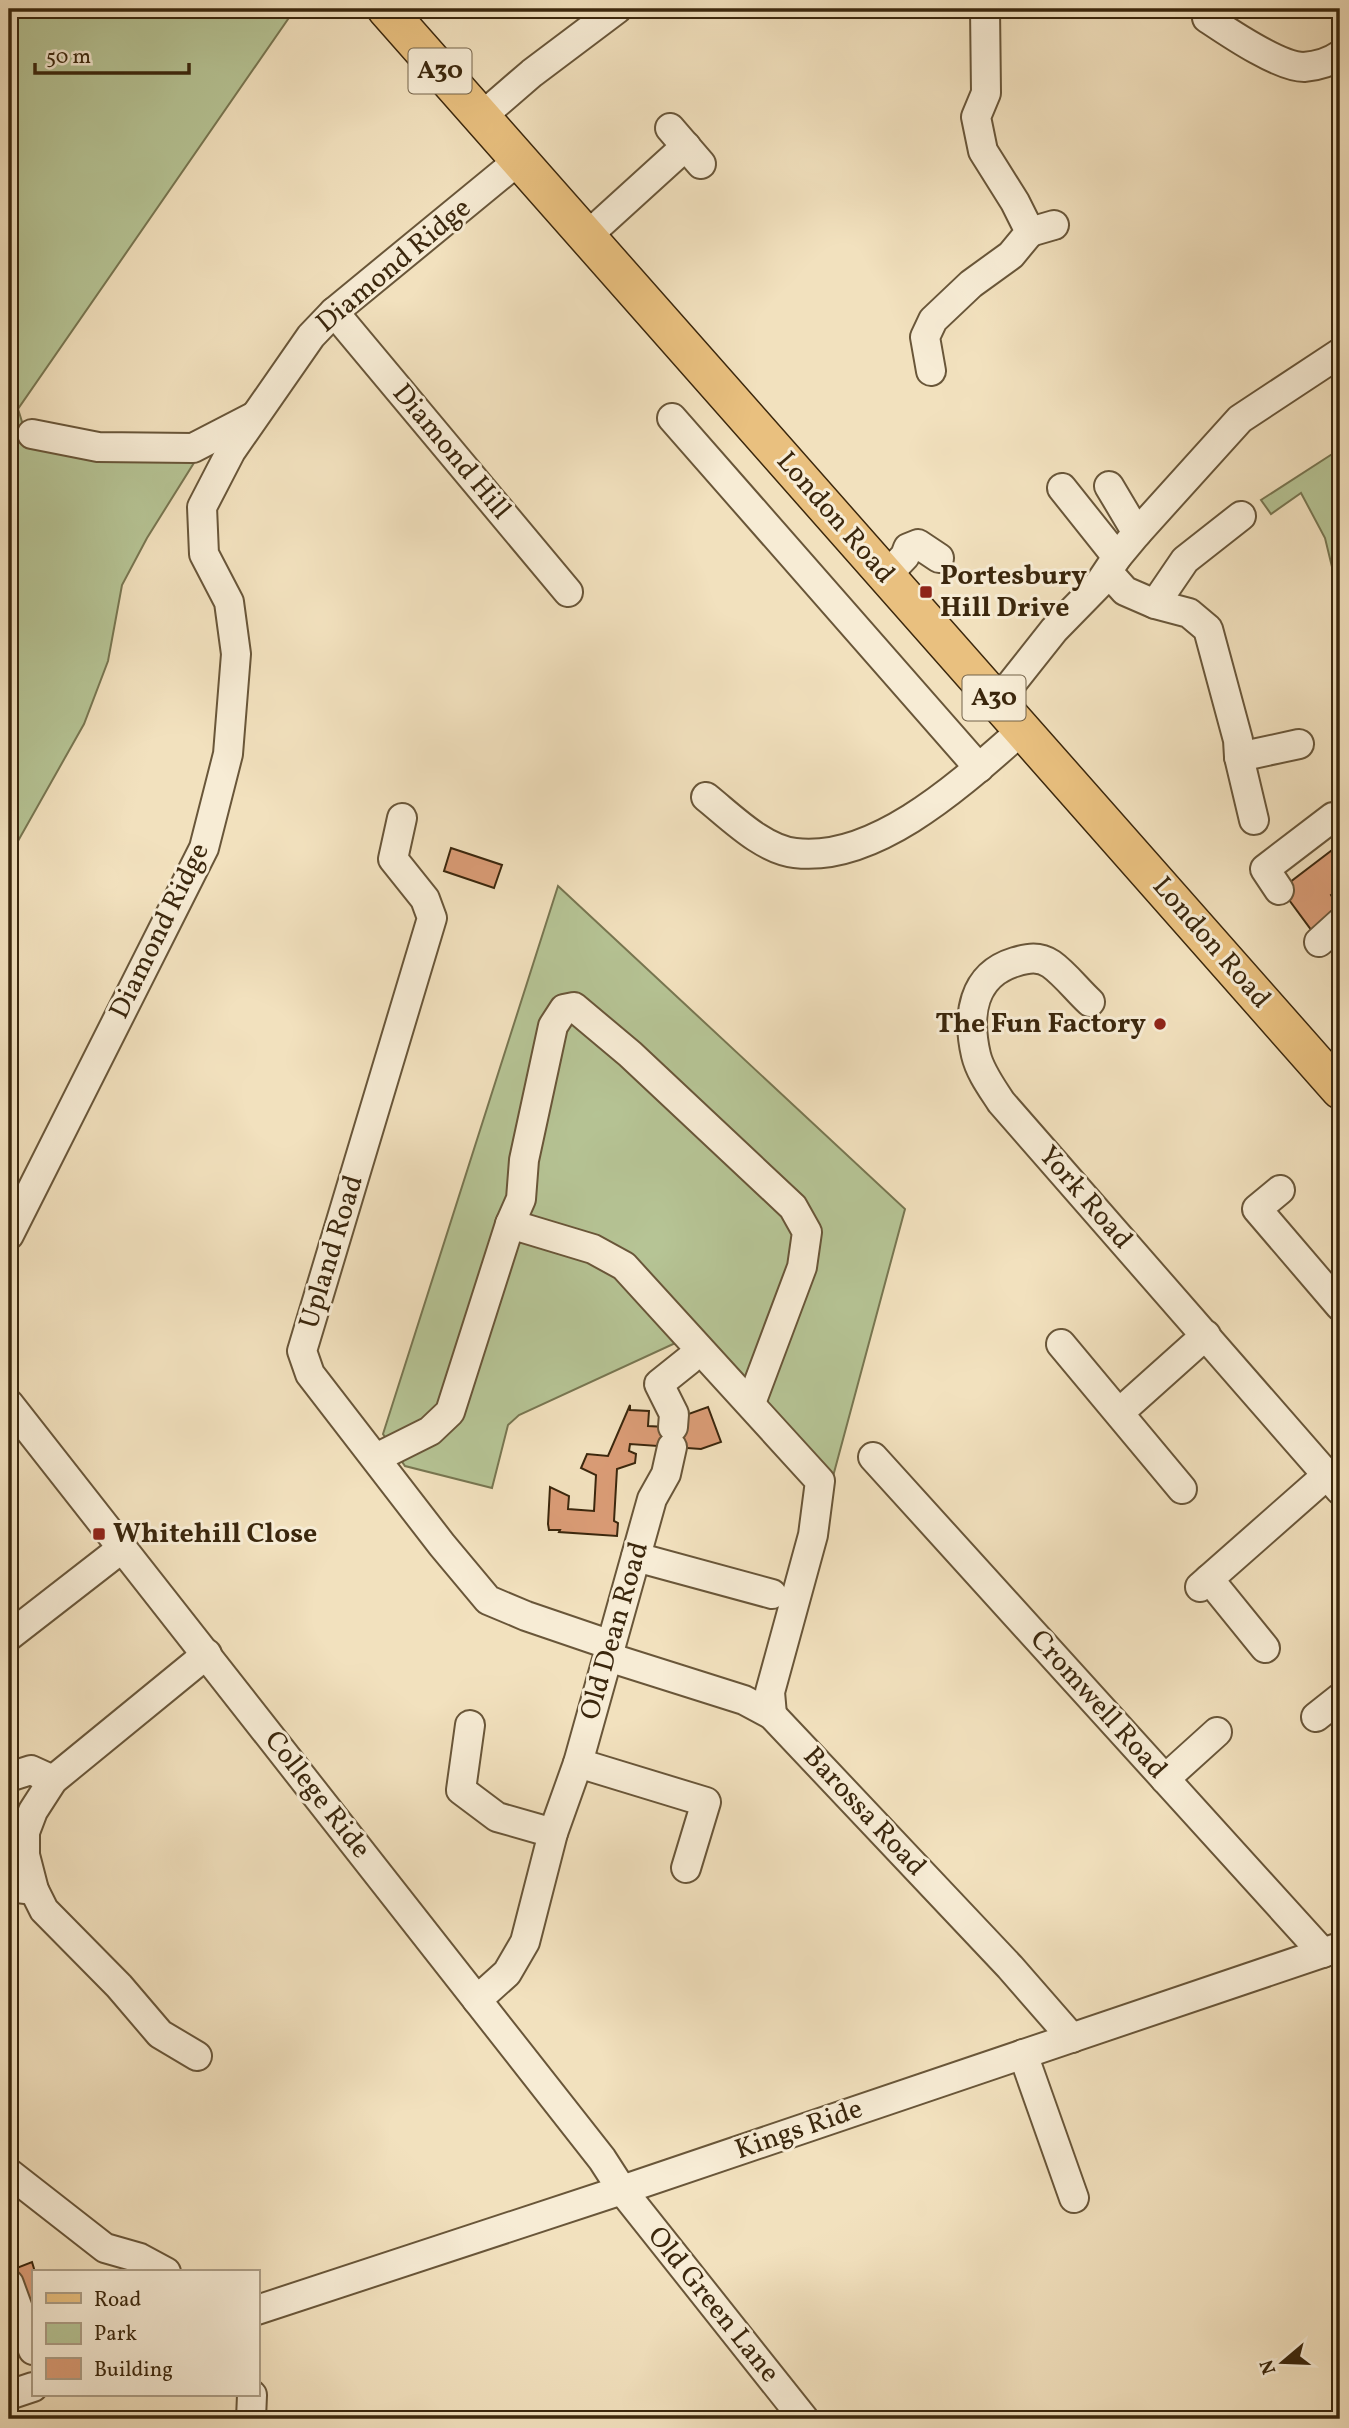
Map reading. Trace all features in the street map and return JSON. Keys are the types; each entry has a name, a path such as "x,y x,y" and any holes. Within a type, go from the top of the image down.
{"main road":[{"name":"London Road","path":"386,9 1340,1090"}],"street":[{"path":"481,117 532,73 617,9"},
{"path":"931,371 925,337 933,320 971,284 1042,228 1015,202 983,151 976,117 986,93 985,9"},
{"path":"1207,18 1260,52 1302,67 1331,61 1340,55"},
{"path":"587,236 686,146"},
{"name":"Diamond Ridge","path":"9,1235 204,848 228,754 236,654 229,602 204,554 202,507 232,451 311,336 334,312 519,160"},
{"name":"Diamond Hill","path":"334,312 568,592"},
{"path":"997,702 1054,630 1099,584 1137,533 1240,419 1340,353"},
{"name":"Diamond Ridge","path":"32,434 98,447 193,448 256,416"},
{"name":"London Road","path":"672,418 979,768"},
{"path":"1109,486 1137,533"},
{"path":"1062,488 1112,564 1125,591 1155,604 1189,613 1208,629 1238,740 1239,757 1254,820"},
{"path":"1155,604 1185,561 1241,516"},
{"path":"886,576 905,556 908,548 918,544 939,558"},
{"path":"706,797 756,838 793,853 837,853 886,832 943,797 1023,730"},
{"path":"1239,757 1299,744"},
{"name":"Upland Road","path":"402,818 389,868 425,899 432,918 302,1351 310,1374 442,1545 488,1600 610,1651"},
{"path":"1279,890 1265,869 1333,826"},
{"path":"1318,942 1340,923"},
{"name":"York Road","path":"1090,1002 1050,964 1031,957 1004,965 983,981 972,1009 976,1056 987,1080 1001,1102 1334,1482"},
{"path":"376,1458 430,1431 450,1412 510,1224 521,1199 524,1160 553,1026 564,1009 575,1007 630,1054 784,1198 793,1207 807,1232 802,1266 751,1403"},
{"path":"1280,1190 1257,1209 1340,1306"},
{"path":"510,1224 593,1249 624,1266 820,1481 813,1535 769,1692 772,1715"},
{"path":"1120,1412 1206,1335"},
{"path":"1061,1345 1182,1489"},
{"name":"Old Dean Road","path":"477,2000 507,1973 525,1942 554,1833 578,1763 652,1499 666,1474 674,1414 659,1384 689,1360"},
{"name":"College Ride","path":"9,1404 602,2159 622,2190"},
{"name":"Cromwell Road","path":"873,1457 1165,1779 1332,1950"},
{"path":"1265,1648 1204,1583 1334,1482"},
{"path":"9,1636 121,1549"},
{"path":"636,1557 772,1594"},
{"name":"Barossa Road","path":"610,1651 744,1700 772,1715 1010,1967 1072,2038"},
{"path":"197,2056 160,2034 119,1986 21,1888 25,1832 33,1811 53,1780 207,1654"},
{"path":"1315,1717 1340,1698"},
{"path":"470,1725 461,1790 497,1817 554,1833"},
{"path":"1165,1779 1217,1732"},
{"path":"578,1763 706,1802 686,1868"},
{"path":"9,1777 31,1770 53,1780"},
{"name":"Kings Ride","path":"259,2310 1332,1950"},
{"path":"1023,2054 1074,2198"},
{"path":"9,2173 105,2248 140,2258 162,2270"},
{"name":"Old Green Lane","path":"622,2190 804,2419"},
{"path":"9,2284 32,2347"},
{"path":"9,2395 32,2387"},
{"path":"251,2419 252,2396"}],"green space":[{"path":"9,9 295,9 18,409 29,444 101,462 197,458 147,538 122,585 108,661 84,724 9,857"},
{"path":"1340,449 1340,600 1325,538 1301,493 1271,514 1261,500"},
{"path":"558,886 905,1209 828,1495 684,1339 519,1415 508,1425 492,1488 405,1466 383,1434"}],"building":[{"path":"1340,844 1340,888 1331,895 1340,910 1312,931 1281,889"},
{"path":"451,848 502,865 494,888 444,871"},
{"path":"630,1405 630,1410 649,1411 648,1426 684,1428 680,1417 708,1407 721,1442 701,1449 630,1444 629,1451 636,1454 635,1463 617,1469 614,1521 618,1523 617,1536 549,1530 550,1487 569,1496 568,1509 594,1511 596,1475 581,1468 587,1454 608,1456"},
{"path":"32,2262 34,2270 32,2270 32,2323 14,2269"}],"place":[{"name":"Portesbury Hill Drive","path":"926,592"},
{"name":"The Fun Factory","path":"1160,1024"},
{"name":"Whitehill Close","path":"99,1534"}]}
